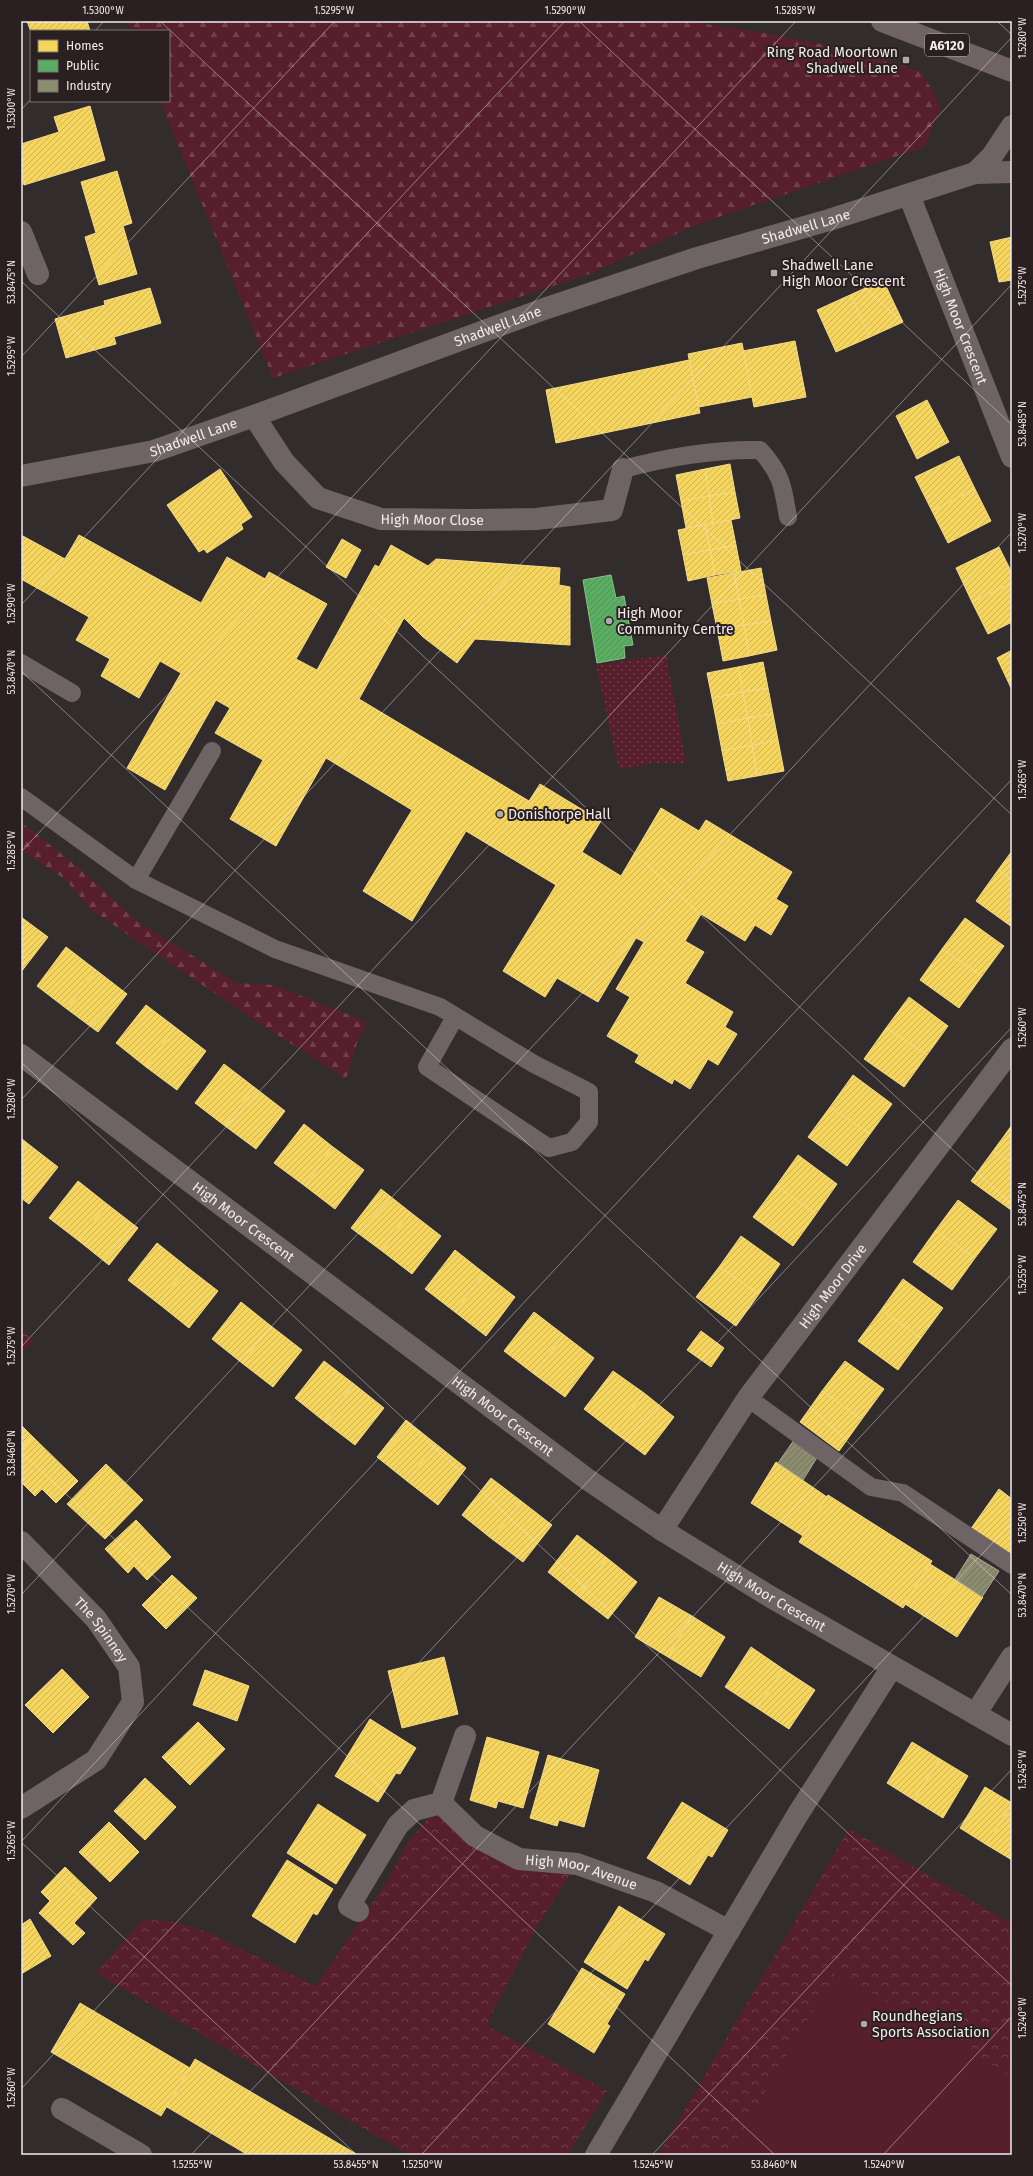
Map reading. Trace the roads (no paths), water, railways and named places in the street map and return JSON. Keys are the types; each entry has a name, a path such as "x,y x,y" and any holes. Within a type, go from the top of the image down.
{"highway":[{"name":"A6120","path":"882,21 1012,71"}],"street":[{"name":"Shadwell Lane","path":"975,173 992,156 1012,126"},
{"name":"Shadwell Lane","path":"21,476 154,451 254,416 544,309 697,258 909,195 975,173 1012,172"},
{"name":"High Moor Crescent","path":"909,195 1012,456"},
{"path":"21,232 38,274"},
{"name":"High Moor Close","path":"254,416 284,462 318,498 381,519 536,519 612,510 623,469"},
{"name":"High Moor Drive","path":"662,1530 748,1398 1012,1049"},
{"name":"High Moor Crescent","path":"21,1055 587,1479 662,1530 769,1596 892,1667 976,1713 1012,1735"},
{"name":"The Spinney","path":"21,1542 96,1619 130,1667 132,1702 96,1760 21,1808"},
{"path":"976,1713 1012,1657"},
{"path":"596,2155 798,1814 892,1667"},
{"path":"358,1911 349,1906 398,1825 414,1810 441,1804 465,1736"},
{"name":"High Moor Avenue","path":"441,1804 474,1836 519,1859 577,1864 656,1892 729,1931"},
{"path":"62,2109 141,2155"}],"lane":[{"path":"623,469 672,456 735,450 760,450 773,465 782,484 788,517"},
{"path":"21,663 72,693"},
{"path":"136,880 212,751"},
{"path":"21,797 136,880 274,949 440,1007 534,1064 589,1092 589,1122 572,1142 548,1148 427,1067 455,1017"},
{"path":"748,1398 871,1487 903,1493 1012,1565"}],"place":[{"name":"Ring Road Moortown Shadwell Lane","path":"906,60"},
{"name":"Shadwell Lane High Moor Crescent","path":"774,273"},
{"name":"High Moor Community Centre","path":"609,621"},
{"name":"Donishorpe Hall","path":"500,814"},
{"name":"Roundhegians Sports Association","path":"864,2024"}]}
